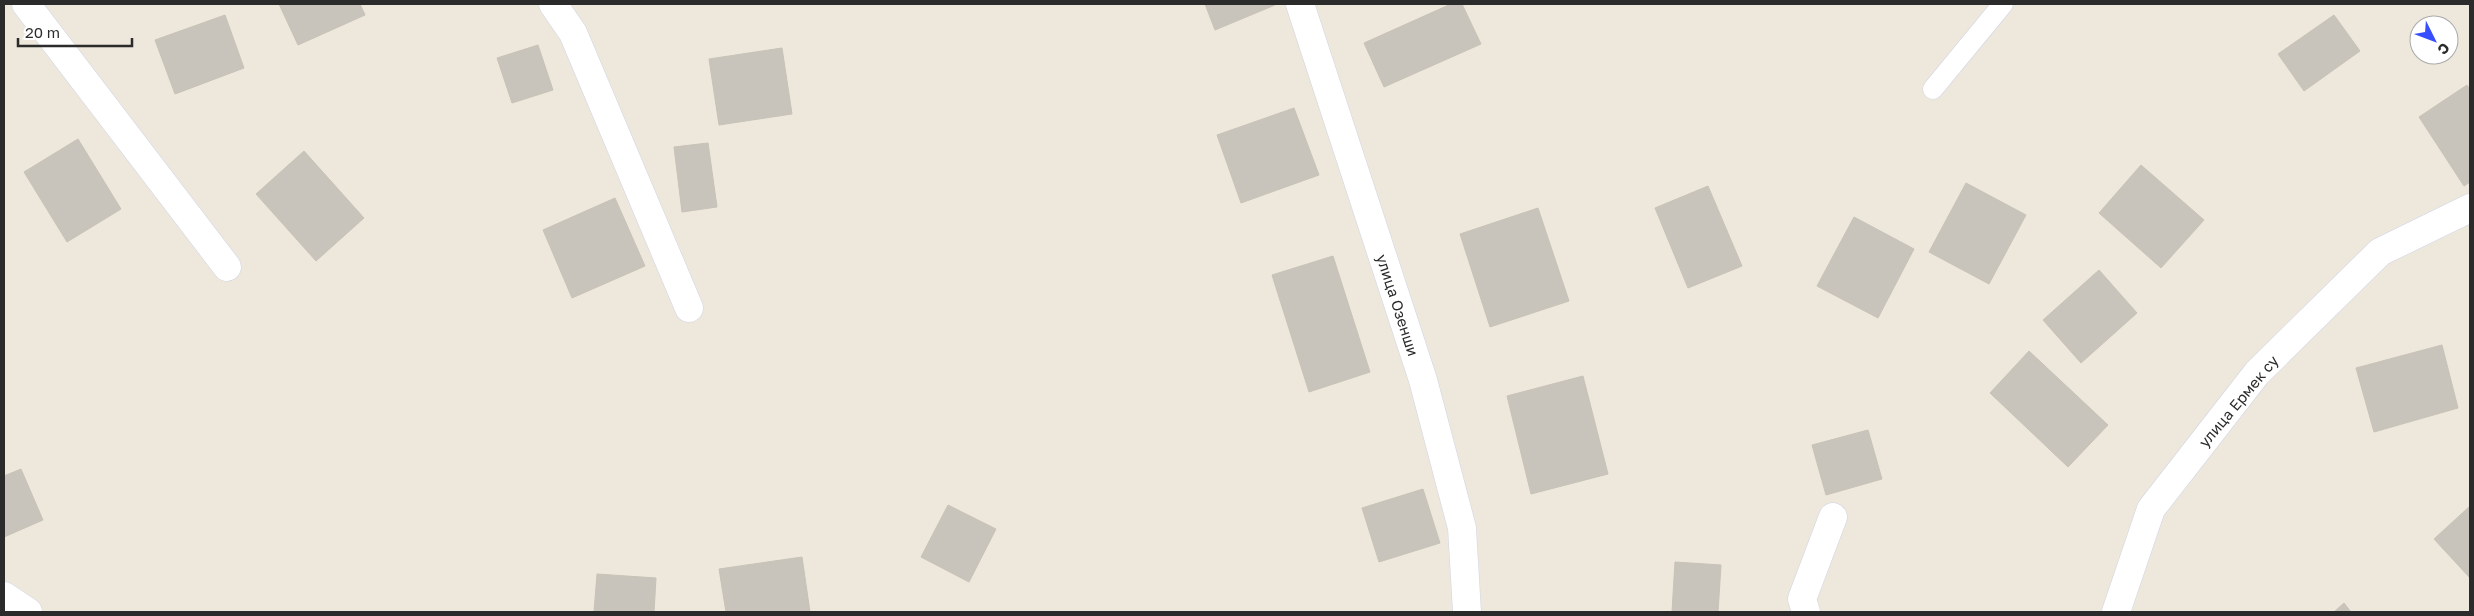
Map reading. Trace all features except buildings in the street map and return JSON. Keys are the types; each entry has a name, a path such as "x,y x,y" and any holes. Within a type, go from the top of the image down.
{"street":[{"path":"26,4 227,267"},
{"path":"553,4 573,33 688,308"},
{"name":"улица Озенши","path":"1300,4 1423,380 1462,528 1467,612"},
{"name":"улица Ермек су","path":"2116,612 2151,509 2257,373 2380,252 2470,208"},
{"path":"1806,612 1802,598 1833,517"},
{"path":"4,596 28,612"}],"lane":[{"path":"1933,89 2003,4"}]}
